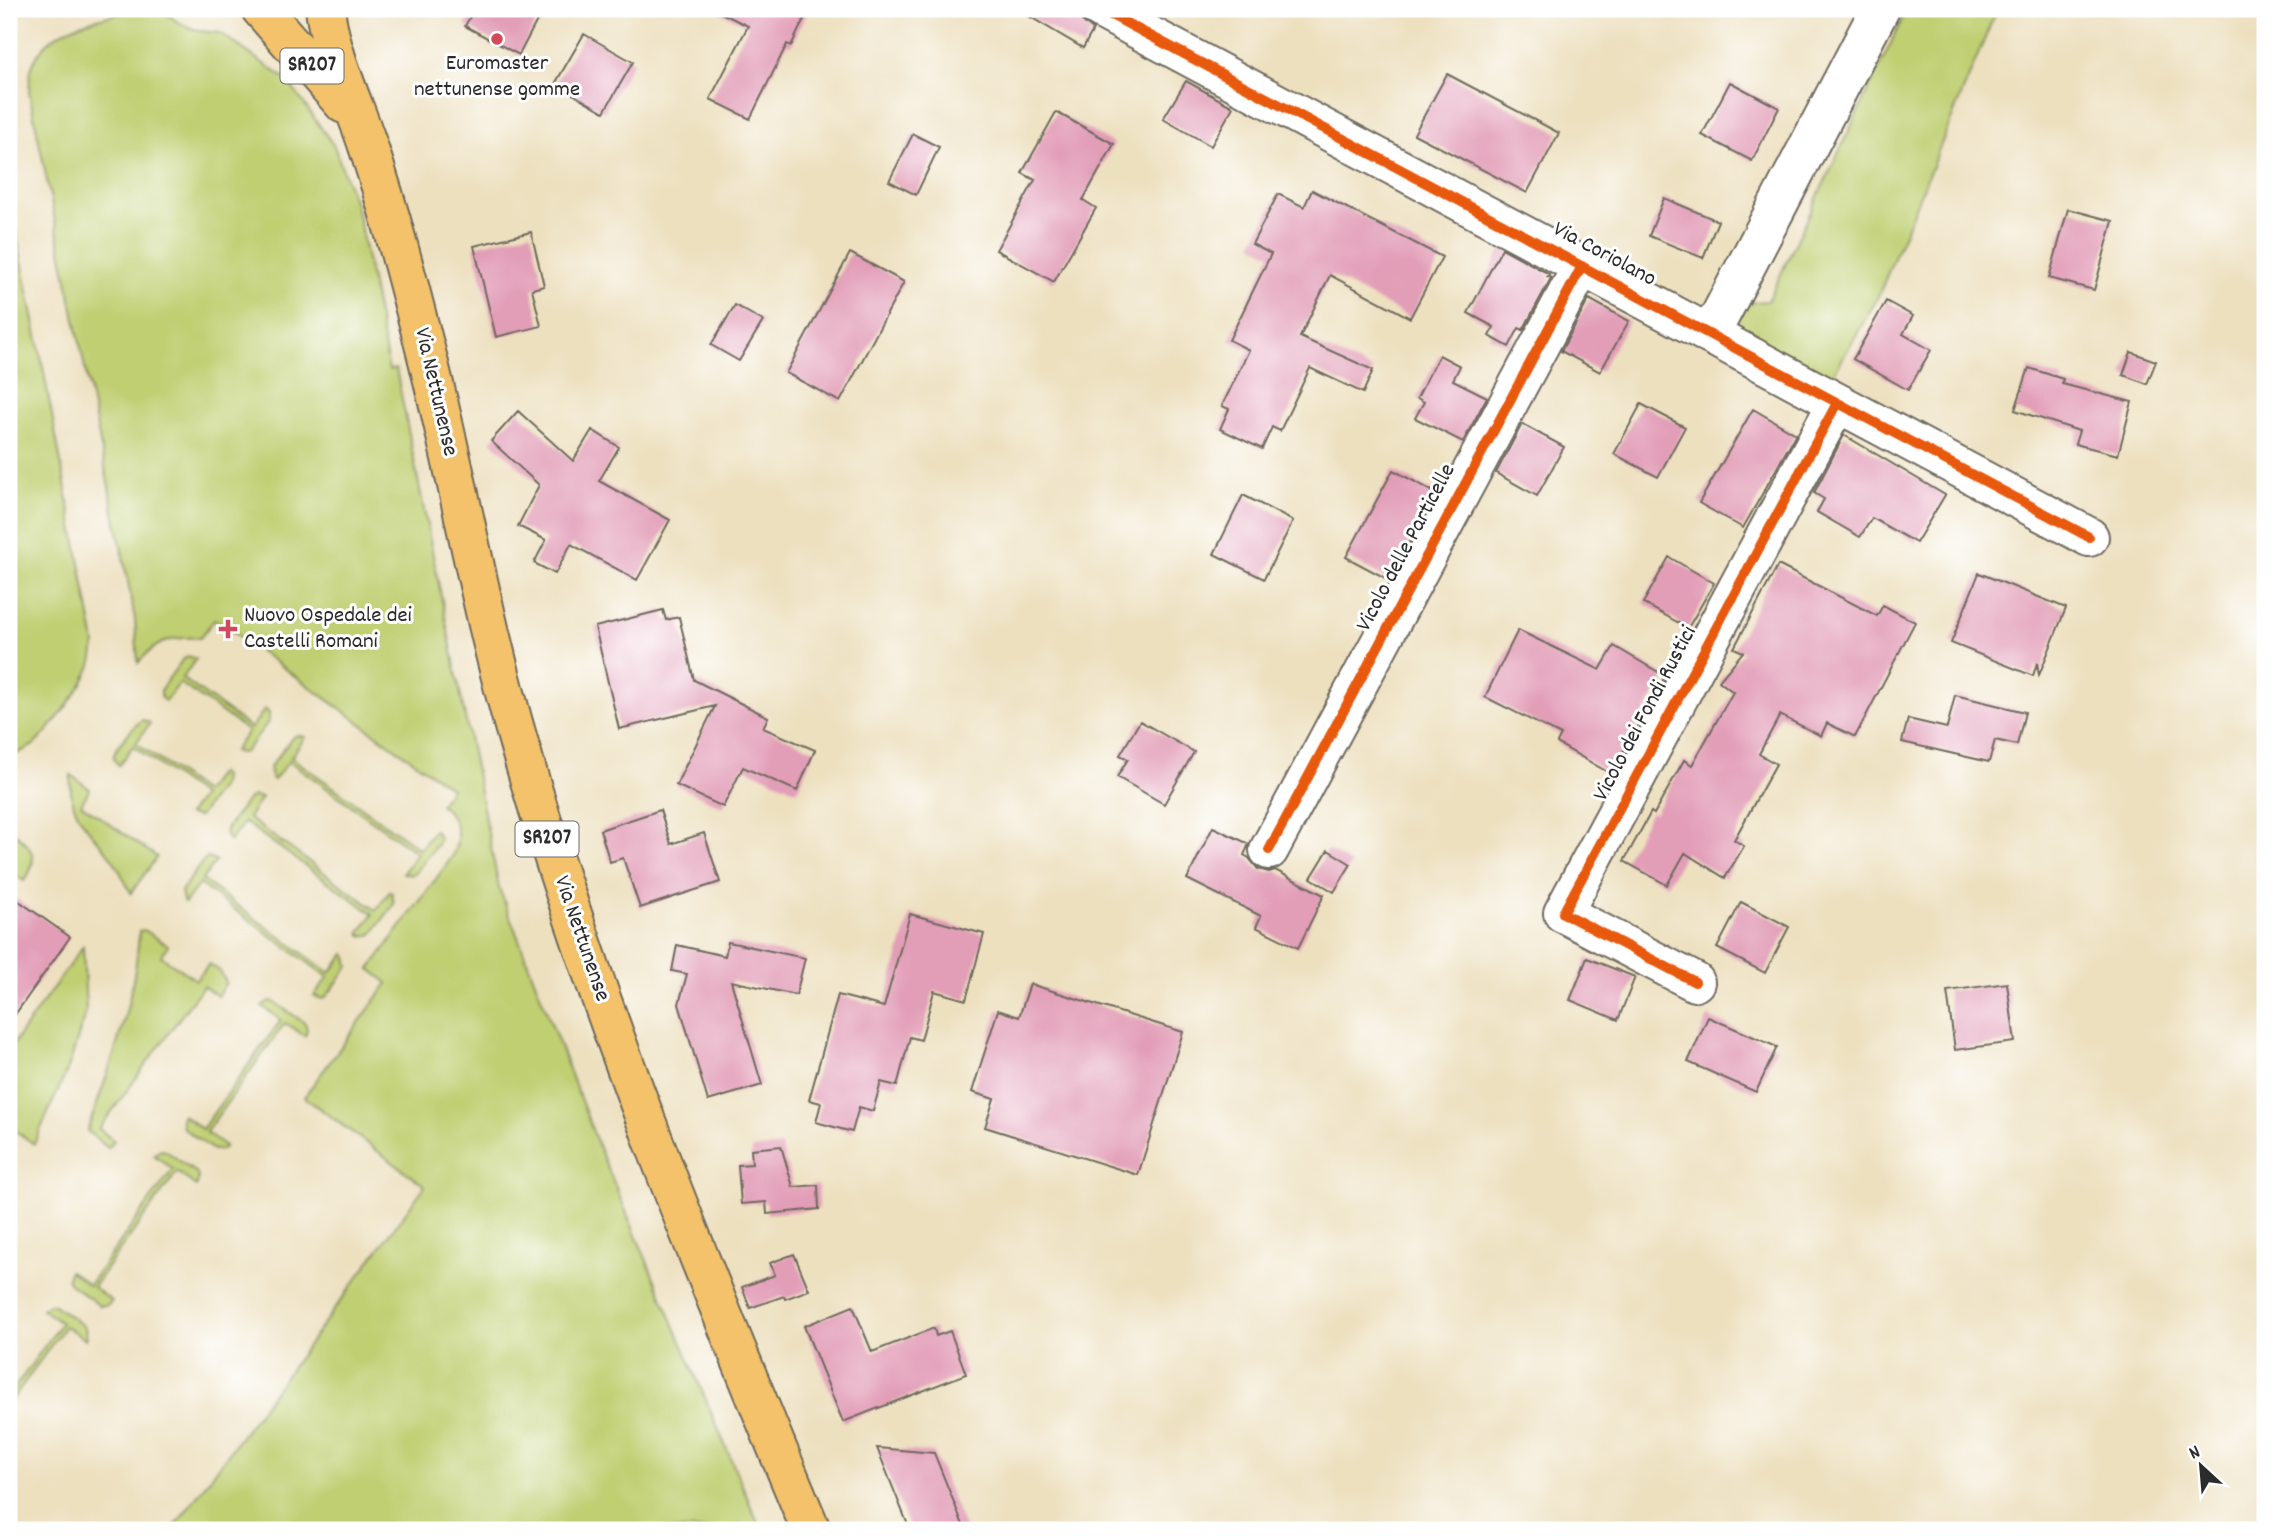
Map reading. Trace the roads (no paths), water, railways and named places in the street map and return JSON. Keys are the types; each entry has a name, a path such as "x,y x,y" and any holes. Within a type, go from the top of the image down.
{"main road":[{"name":"Via Nettunense","path":"261,9 361,124"},
{"name":"Via Nettunense","path":"325,9 332,45 383,193 422,338 496,658 551,852 657,1149 731,1338 811,1530"}],"street":[{"name":"Via Coriolano","path":"1100,9 1148,20 1582,267 2089,537"},
{"path":"1710,335 1880,9"},
{"name":"Vicolo delle Particelle","path":"1269,850 1582,267"},
{"name":"Vicolo dei Fondi Rustici","path":"1695,982 1563,913 1837,403"}],"place":[{"name":"Euromaster nettunense gomme","path":"497,39"},
{"name":"Nuovo Ospedale dei Castelli Romani","path":"228,629"}]}
